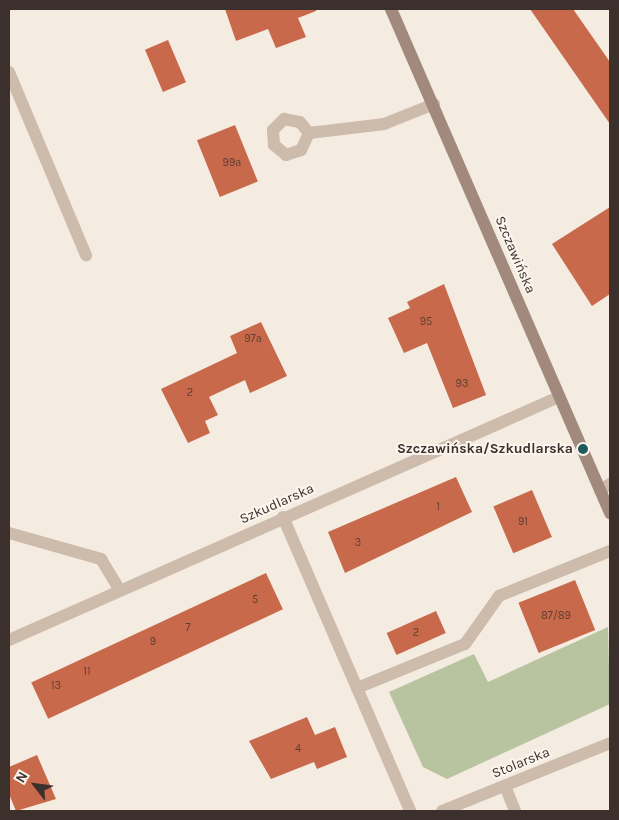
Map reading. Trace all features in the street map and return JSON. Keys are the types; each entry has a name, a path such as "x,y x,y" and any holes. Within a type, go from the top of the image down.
{"street":[{"name":"Szczawińska","path":"391,9 434,104 559,397 605,487 610,513"},
{"path":"9,72 86,255"},
{"path":"309,133 384,124 434,104"},
{"name":"Szkudlarska","path":"9,640 283,517 559,397"},
{"path":"283,517 410,811"},
{"path":"9,533 100,559 120,591"},
{"path":"357,688 465,644 498,596 610,551"},
{"name":"Stolarska","path":"442,811 610,742"},
{"path":"505,786 516,811"}],"green space":[{"path":"608,627 610,704 447,779 423,767 389,692 474,654 488,682"}],"building":[{"path":"225,9 316,9 316,11 298,18 306,37 276,48 268,29 236,41"},
{"path":"530,9 573,9 610,62 610,124"},
{"path":"168,40 186,82 163,92 145,50"},
{"path":"235,125 258,182 220,197 197,140"},
{"path":"610,207 610,294 592,306 552,244"},
{"path":"444,284 486,395 453,408 427,343 404,353 388,318 410,308 407,302"},
{"path":"261,322 287,376 250,393 245,380 209,397 218,415 205,421 210,433 188,443 161,389 237,353 230,336"},
{"path":"456,477 472,512 345,573 328,532"},
{"path":"532,490 552,537 513,553 493,506"},
{"path":"266,573 283,609 48,719 31,682"},
{"path":"575,580 595,630 539,653 518,603"},
{"path":"436,611 446,633 396,655 387,633"},
{"path":"307,717 315,735 335,727 347,757 317,769 314,762 271,779 249,741"},
{"path":"37,755 56,799 16,811 9,794 9,767"}],"place":[{"name":"Szczawińska/Szkudlarska","path":"583,449"}]}
